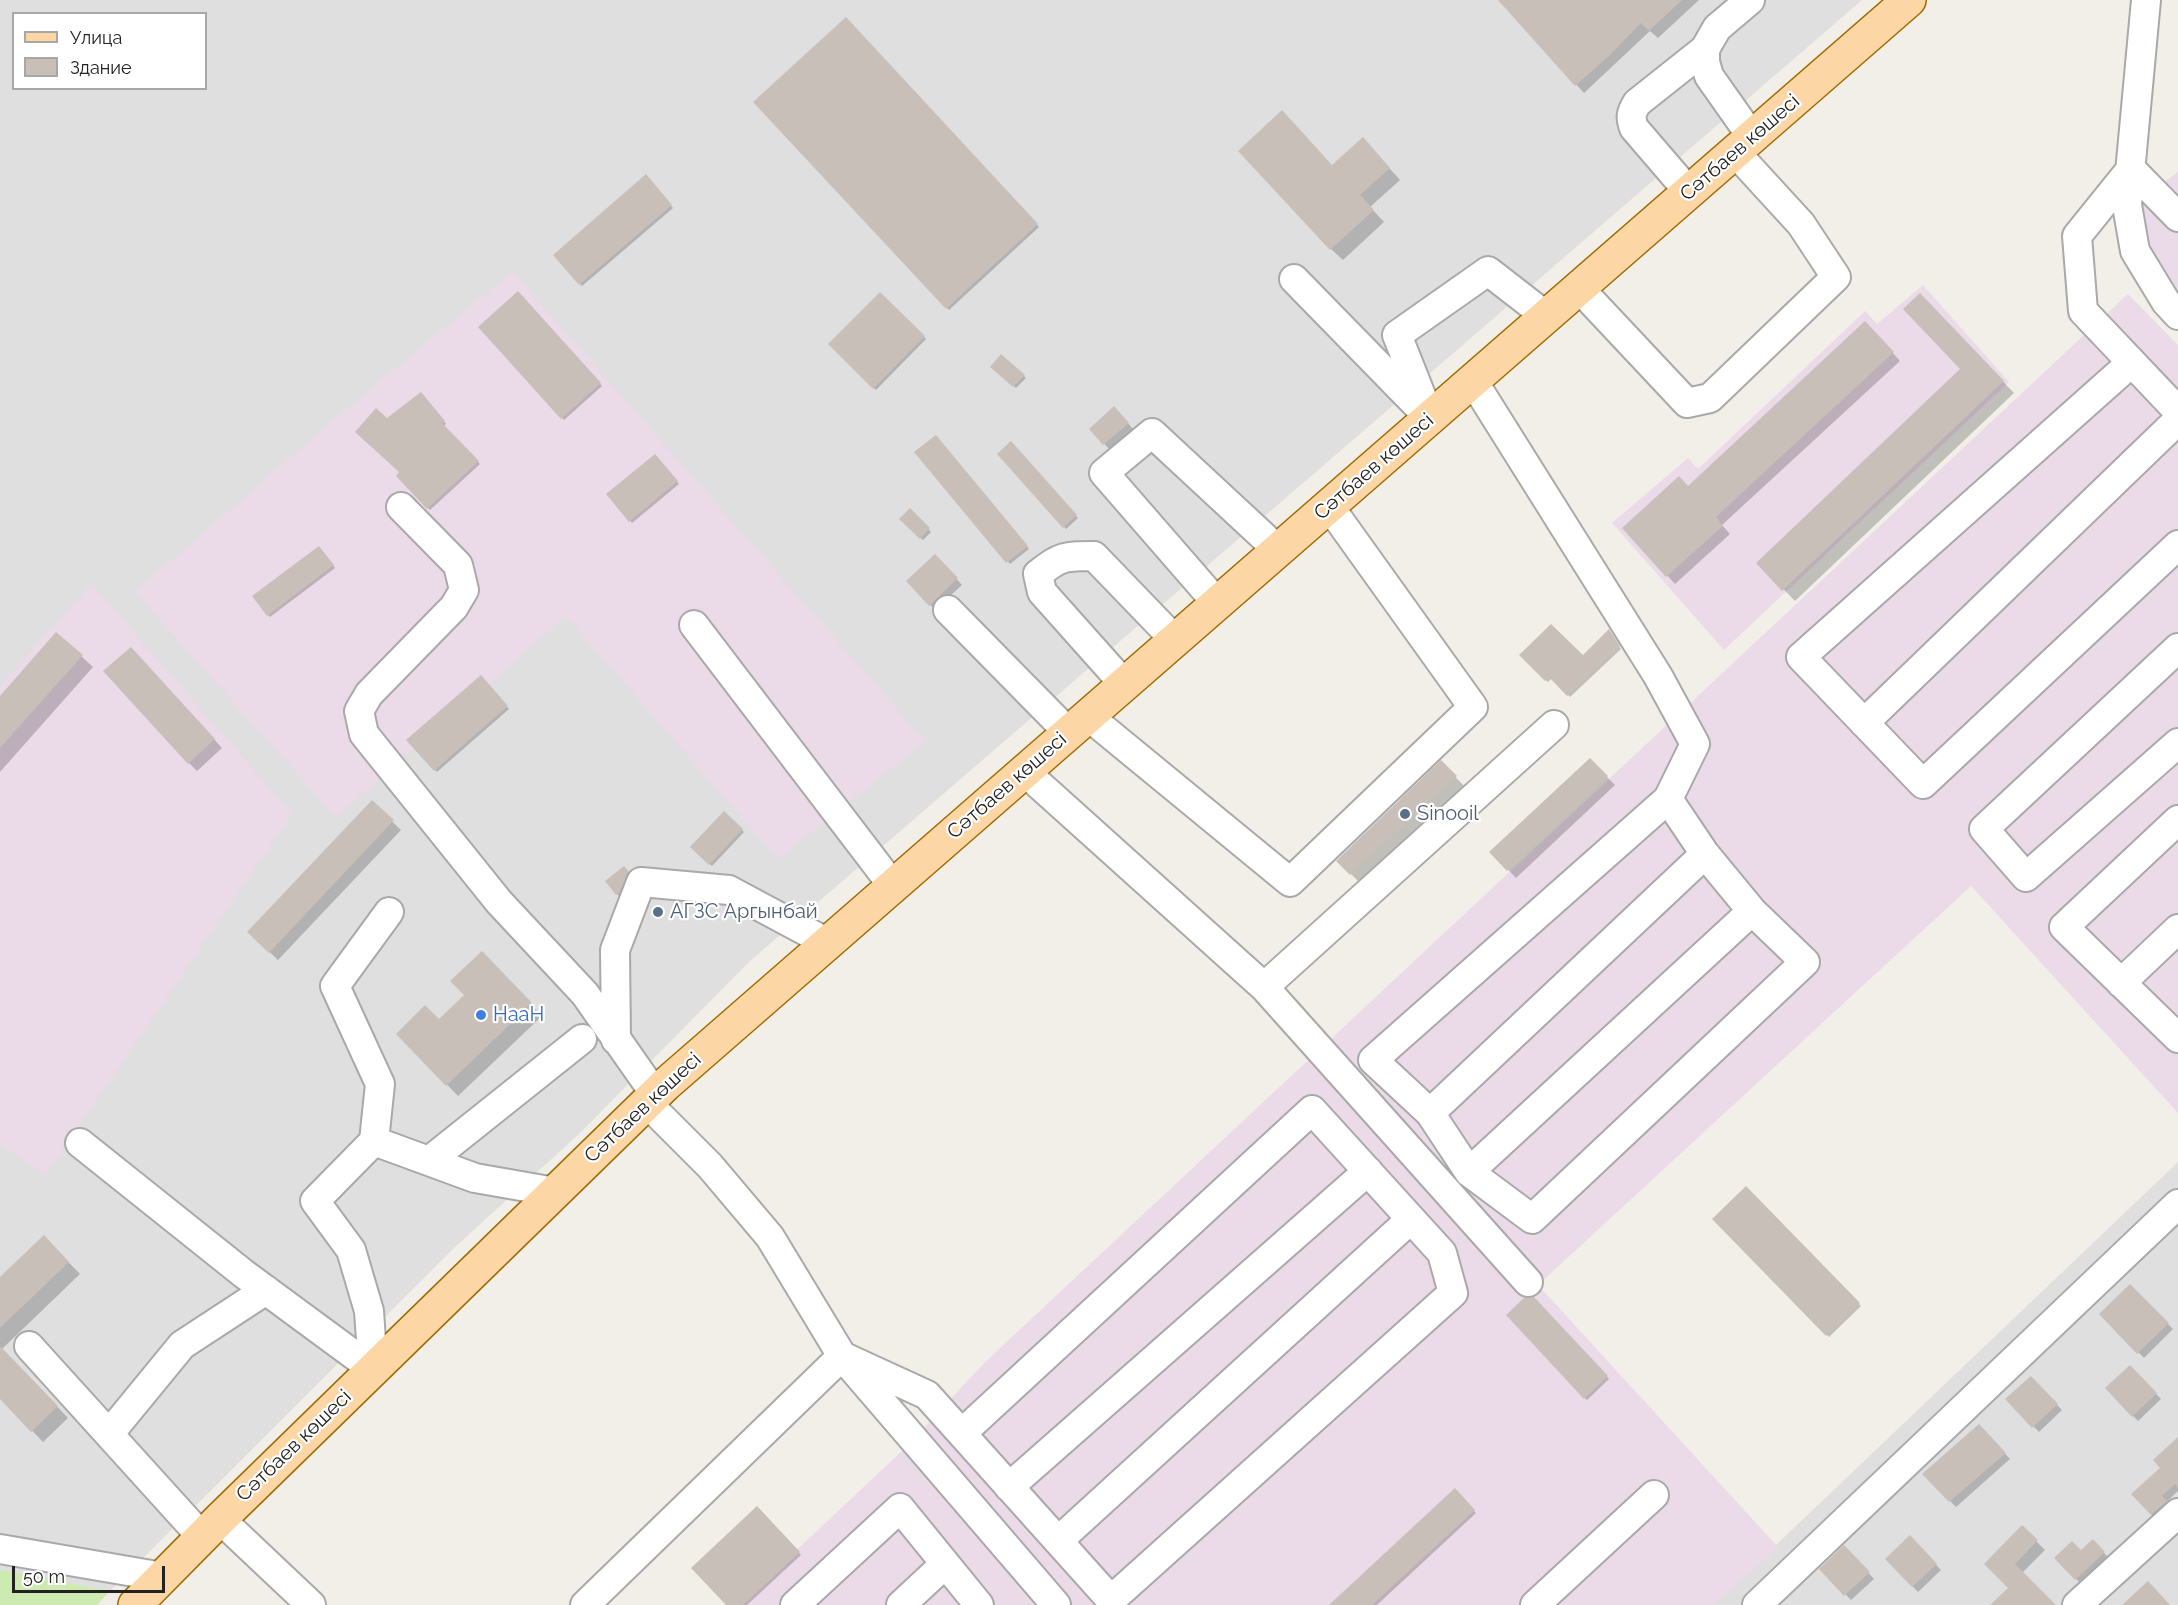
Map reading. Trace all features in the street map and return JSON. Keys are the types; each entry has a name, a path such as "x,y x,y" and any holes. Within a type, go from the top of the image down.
{"main road":[{"name":"Сәтбаев көшесі","path":"135,1605 373,1369 651,1099 1909,0"}],"street":[{"path":"1689,192 1635,128 1631,120 1631,112 1637,103 1705,49 1718,28 1750,0"},
{"path":"2146,0 2127,205 2134,251 2166,302 2178,315"},
{"path":"1579,288 1687,404 1710,398 1836,277 1802,224 1744,144 1709,76 1705,62 1705,49"},
{"path":"2131,169 2178,217"},
{"path":"2131,169 2077,236 2083,311 2178,411"},
{"path":"1430,418 1397,335 1488,271 1546,316"},
{"path":"1294,279 1430,418"},
{"path":"2131,363 1802,657 1923,784 2178,545"},
{"path":"1473,381 1658,676 1695,744 1668,799 1373,1060 1430,1113 1469,1172 1532,1218 1805,962 1752,911 1705,854 1668,799"},
{"path":"1864,723 2178,420"},
{"path":"1217,603 1104,473 1152,433 1278,550"},
{"path":"948,610 1078,724 1290,882 1473,707 1329,506"},
{"path":"401,507 458,565 464,590 454,607 369,694 359,711 364,734 499,902 585,994 651,1099 770,1237 842,1356 1056,1605"},
{"path":"1124,684 1042,592 1038,574 1055,560 1069,556 1094,556 1175,640"},
{"path":"694,625 893,886"},
{"path":"2178,648 1984,829 2026,877 2178,743"},
{"path":"1264,987 1554,725"},
{"path":"1024,771 1264,987 1528,1282"},
{"path":"2178,820 2064,927 2178,1038"},
{"path":"1430,1113 1705,854"},
{"path":"616,1040 615,950 641,882 729,890 828,943"},
{"path":"1469,1172 1752,911"},
{"path":"373,1369 369,1311 351,1250 315,1201 374,1141 380,1084 335,986 389,912"},
{"path":"2121,983 2178,928"},
{"path":"429,1161 582,1039"},
{"path":"842,1356 927,1395 1111,1600 1453,1293 1442,1253 1312,1110 962,1433"},
{"path":"374,1141 475,1178 555,1192"},
{"path":"80,1143 266,1290 373,1369"},
{"path":"1010,1487 1368,1171"},
{"path":"1757,1605 2178,1204"},
{"path":"1058,1541 1411,1218"},
{"path":"109,1434 182,1345 266,1290"},
{"path":"29,1346 109,1434 211,1528 311,1605"},
{"path":"585,1605 842,1356"},
{"path":"1535,1605 1653,1495"},
{"path":"795,1605 900,1508 979,1605"},
{"path":"2077,1605 2178,1513"},
{"path":"0,1549 163,1577"},
{"path":"901,1605 945,1564"}],"shaded area":[{"path":"0,0 1862,0 750,961 578,1135 455,1247 96,1605 0,1605"},
{"path":"2178,172 2178,299 2146,246 2139,200"},
{"path":"512,272 925,741 778,859 566,616 336,817 135,592 342,413"},
{"path":"1923,285 2009,382 1724,650 1612,523 1688,458 1698,469 1865,311 1877,324"},
{"path":"2128,294 2178,345 2178,1113 1971,886 1538,1285 1778,1547 1715,1605 738,1605 904,1449 984,1363"},
{"path":"91,584 292,814 45,1175 0,1144 0,686"},
{"path":"2178,1162 2178,1605 1713,1605"}],"green space":[{"path":"0,1570 110,1591 97,1605 0,1605"}],"building":[{"path":"1498,0 1682,0 1649,31 1641,23 1575,86"},
{"path":"846,17 1038,224 946,309 753,102"},
{"path":"1282,110 1332,165 1363,137 1390,168 1360,195 1374,210 1330,250 1238,151"},
{"path":"646,174 672,205 579,285 553,255"},
{"path":"518,291 601,383 561,419 478,327"},
{"path":"880,292 925,336 873,389 828,344"},
{"path":"1920,293 2004,381 1782,591 1756,563 1960,369 1903,309"},
{"path":"1865,321 1894,352 1716,517 1723,526 1666,577 1622,528 1679,476 1688,486"},
{"path":"1001,354 1025,375 1013,387 990,367"},
{"path":"421,392 445,421 442,423 479,461 427,509 396,476 399,472 355,432 376,408 387,418"},
{"path":"1114,406 1129,423 1103,445 1089,429"},
{"path":"936,435 1028,546 1006,563 914,452"},
{"path":"1011,441 1077,515 1063,528 997,454"},
{"path":"655,454 678,481 629,522 606,494"},
{"path":"910,508 930,528 920,539 899,519"},
{"path":"319,546 334,565 267,616 252,596"},
{"path":"935,554 958,578 929,606 906,581"},
{"path":"1551,624 1583,655 1609,629 1620,646 1567,696 1549,677 1545,681 1519,655"},
{"path":"56,632 83,655 0,748 0,696"},
{"path":"131,647 215,739 188,764 103,671"},
{"path":"481,675 508,706 434,771 406,740"},
{"path":"1590,758 1608,776 1507,871 1489,852"},
{"path":"1441,760 1457,776 1350,875 1336,861"},
{"path":"372,800 394,820 269,953 247,932"},
{"path":"724,811 743,829 709,865 690,847"},
{"path":"624,866 629,872 620,892 616,895 605,881"},
{"path":"482,951 532,1003 446,1086 396,1034 425,1005 439,1019 464,995 450,981"},
{"path":"1746,1186 1860,1303 1826,1336 1712,1219"},
{"path":"44,1235 69,1262 0,1328 0,1277"},
{"path":"2130,1284 2169,1323 2137,1354 2099,1314"},
{"path":"1534,1297 1608,1376 1584,1399 1506,1315 1524,1298"},
{"path":"0,1346 58,1406 31,1432 0,1399"},
{"path":"2130,1365 2157,1393 2132,1417 2105,1388"},
{"path":"2031,1376 2058,1404 2032,1428 2005,1399"},
{"path":"1979,1424 2006,1453 1949,1502 1922,1474"},
{"path":"2178,1437 2178,1488 2175,1484 2162,1496 2167,1501 2151,1515 2131,1494 2160,1468 2153,1460"},
{"path":"1455,1488 1475,1510 1372,1605 1329,1605"},
{"path":"757,1506 800,1552 743,1605 726,1605 691,1568"},
{"path":"2022,1525 2038,1540 2015,1564 2056,1605 1990,1605 2008,1588 1984,1564"},
{"path":"1910,1535 1937,1564 1912,1587 1885,1559"},
{"path":"2093,1539 2105,1552 2075,1580 2054,1558 2072,1541 2081,1550"},
{"path":"1844,1545 1870,1572 1844,1596 1819,1569"},
{"path":"2148,1581 2170,1605 2122,1605"}],"place":[{"name":"Sinooil","path":"1405,814"},
{"name":"АГЗС Аргынбай","path":"658,912"},
{"name":"НааН","path":"481,1015"}]}
